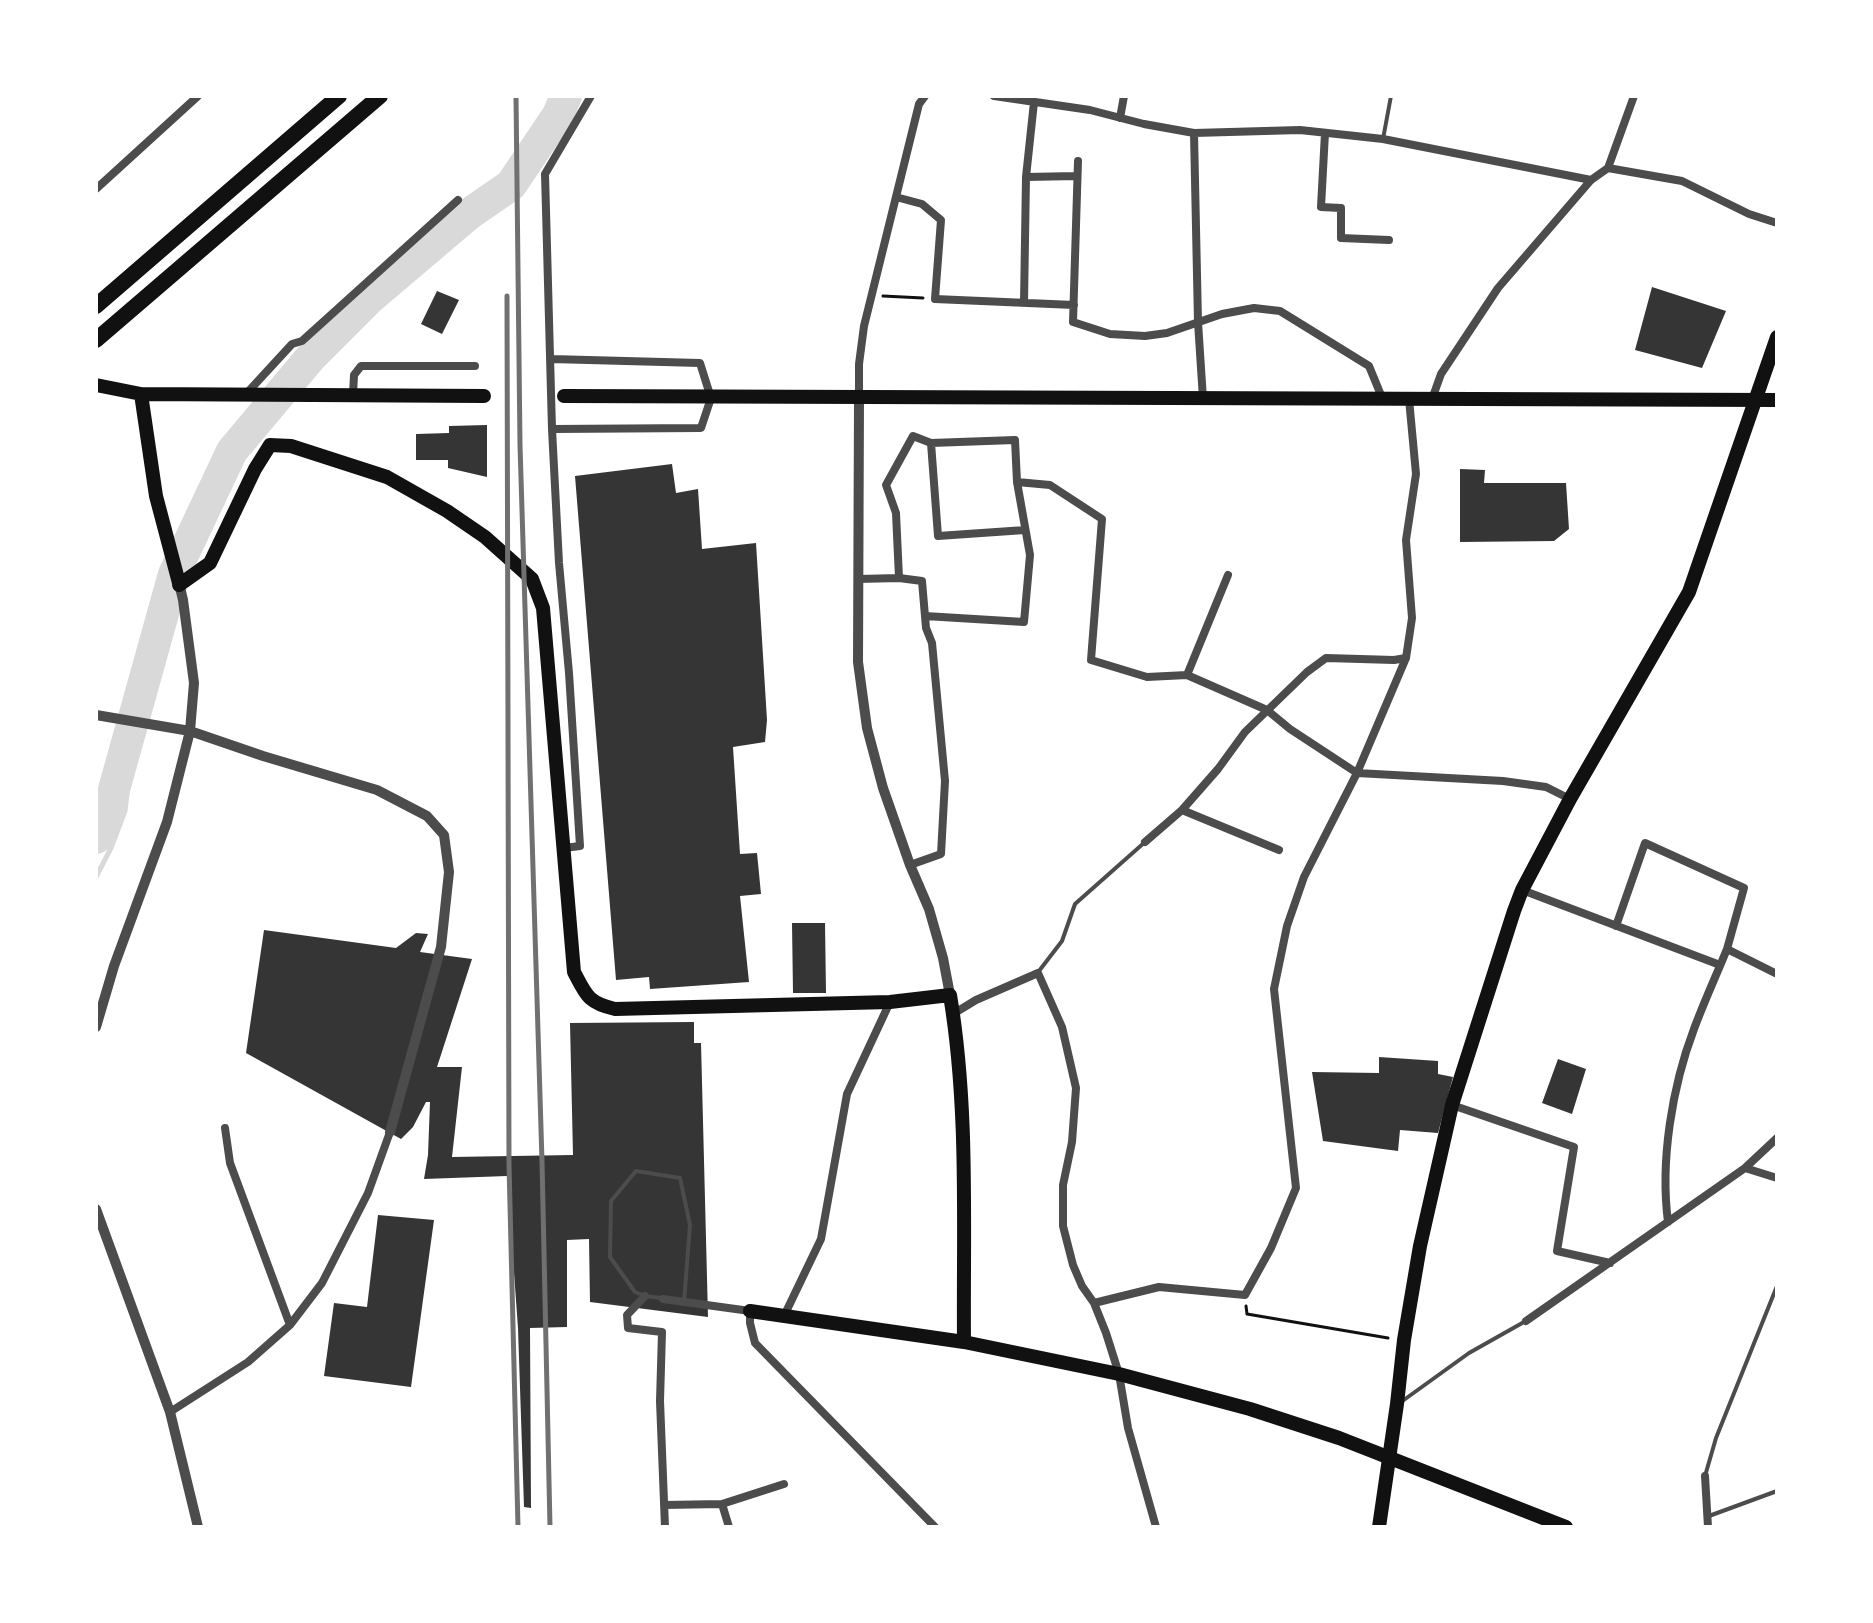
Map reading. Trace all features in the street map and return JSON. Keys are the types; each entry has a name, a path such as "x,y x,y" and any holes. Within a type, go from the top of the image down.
{"highway":[{"path":"96,306 339,96"},
{"path":"96,340 380,96"}],"main road":[{"path":"1379,1527 1420,1246 1452,1105 1477,1023 1522,890 1570,799 1689,592 1777,337"},
{"path":"96,385 141,394 484,396"},
{"path":"141,394 156,496 179,584 210,563 255,469 270,445 291,446 387,477 485,537 532,579 543,608 574,972 586,996 596,1005 615,1009 890,1002 950,995 962,1129 964,1342"},
{"path":"564,396 1777,400"},
{"path":"750,1311 964,1342 1119,1374 1250,1409 1339,1438 1566,1527"}],"street":[{"path":"96,189 198,96"},
{"path":"564,848 580,846 551,418 545,174 591,96"},
{"path":"925,96 919,104 864,326 859,364 858,662 867,728 883,788 929,909 950,995"},
{"path":"994,96 1090,110 1194,133 1300,130 1383,139 1591,180"},
{"path":"1120,118 1124,96"},
{"path":"1432,400 1441,374 1498,288 1591,180 1608,168 1634,96"},
{"path":"1024,303 1026,177 1034,102"},
{"path":"1194,133 1203,399"},
{"path":"1325,133 1321,207 1341,208 1341,238 1389,240"},
{"path":"1078,161 1073,322 1110,334 1145,336 1167,333 1222,314 1254,308 1280,311 1369,366 1383,400"},
{"path":"1608,168 1682,181 1749,214 1777,223"},
{"path":"1026,177 1077,176"},
{"path":"896,197 922,204 941,220 935,299 1074,305"},
{"path":"246,394 292,344 302,341 458,200"},
{"path":"551,363 700,363 711,398 701,428 552,429"},
{"path":"349,395 354,375 361,366 475,366"},
{"path":"1094,1303 1159,1287 1245,1295 1271,1248 1296,1188 1274,989 1287,926 1304,877 1357,773 1406,658 1412,618 1406,540 1416,474 1409,399"},
{"path":"899,578 896,513 886,485 913,436 931,443 1015,440 1017,482 1030,555 1024,622 925,616"},
{"path":"931,443 938,536 1025,530"},
{"path":"1017,482 1050,485 1102,519 1091,660 1147,677 1187,675 1267,710 1357,773 1503,781 1546,787 1570,799"},
{"path":"1187,675 1228,575"},
{"path":"858,579 922,581 926,628 932,643 945,781 941,854 910,865"},
{"path":"96,1027 114,966 167,822 190,731 194,683 179,584"},
{"path":"1145,842 1182,810 1245,732 1307,672 1326,658 1406,658"},
{"path":"96,715 190,731 377,790 427,816 444,835 449,872 441,947 390,1132 368,1193 322,1283 290,1325 248,1362 170,1412"},
{"path":"1182,810 1279,850"},
{"path":"1616,926 1645,843 1744,888 1727,949 1693,1030 1677,1085 1667,1156 1665,1201 1668,1222"},
{"path":"1522,890 1720,965"},
{"path":"1727,949 1777,974"},
{"path":"953,1014 976,1000 1038,973 1062,1027 1076,1088 1072,1142 1063,1185 1063,1226 1073,1265 1094,1303 1119,1374 1128,1428 1156,1527"},
{"path":"783,1317 821,1239 847,1094 890,1002"},
{"path":"1452,1105 1574,1147 1557,1251 1610,1263"},
{"path":"225,1128 230,1163 290,1325"},
{"path":"1526,1321 1745,1168 1777,1138"},
{"path":"1745,1168 1777,1178"},
{"path":"96,1209 170,1412 198,1527"},
{"path":"645,1296 627,1315 628,1328 662,1332 660,1401 665,1527"},
{"path":"663,1299 750,1311 755,1343 935,1527"},
{"path":"1705,1476 1707,1522"},
{"path":"664,1505 722,1504 784,1484"},
{"path":"722,1504 729,1527"}],"lane":[{"path":"1383,139 1391,96"},
{"path":"1038,973 1062,941 1075,904 1145,842"},
{"path":"663,1299 635,1292 610,1257 611,1201 636,1171 680,1178 690,1225 684,1302"},
{"path":"1705,1476 1716,1438 1777,1286"},
{"path":"1397,1404 1469,1353 1526,1321"},
{"path":"1707,1522 1777,1491"}],"path":[{"path":"872,296 935,299"},
{"path":"1245,1295 1247,1314 1404,1340"}],"building":[{"path":"1652,287 1726,311 1702,368 1635,350"},
{"path":"437,291 459,300 442,334 421,324"},
{"path":"487,425 487,477 448,468 448,460 416,460 416,434 449,433 449,426"},
{"path":"672,464 676,493 698,489 702,549 756,543 767,720 765,742 733,747 740,854 757,853 761,894 740,896 749,982 650,989 649,977 616,980 575,476"},
{"path":"1460,469 1485,470 1484,483 1566,483 1569,529 1554,541 1460,542"},
{"path":"792,923 825,923 826,993 793,993"},
{"path":"264,930 396,948 416,933 428,934 420,952 472,959 437,1067 462,1067 452,1157 573,1155 570,1023 694,1022 694,1043 701,1043 708,1317 590,1302 589,1239 567,1240 567,1327 530,1328 531,1508 524,1507 518,1328 507,1176 424,1179 430,1102 426,1102 413,1127 401,1139 246,1053"},
{"path":"1379,1057 1438,1061 1438,1074 1453,1077 1438,1133 1400,1130 1398,1151 1323,1141 1312,1072 1379,1073"},
{"path":"1558,1059 1586,1069 1572,1114 1542,1103"},
{"path":"378,1215 434,1220 411,1387 324,1376 334,1303 367,1307"}],"waterway":[{"path":"96,838 103,829 174,574 232,451 311,357 370,298 469,214 511,185 558,115 566,96"},
{"path":"96,877 125,811 137,712"}],"railway":[{"path":"516,96 520,445 550,1527"},
{"path":"507,296 509,1165 518,1527"}]}
